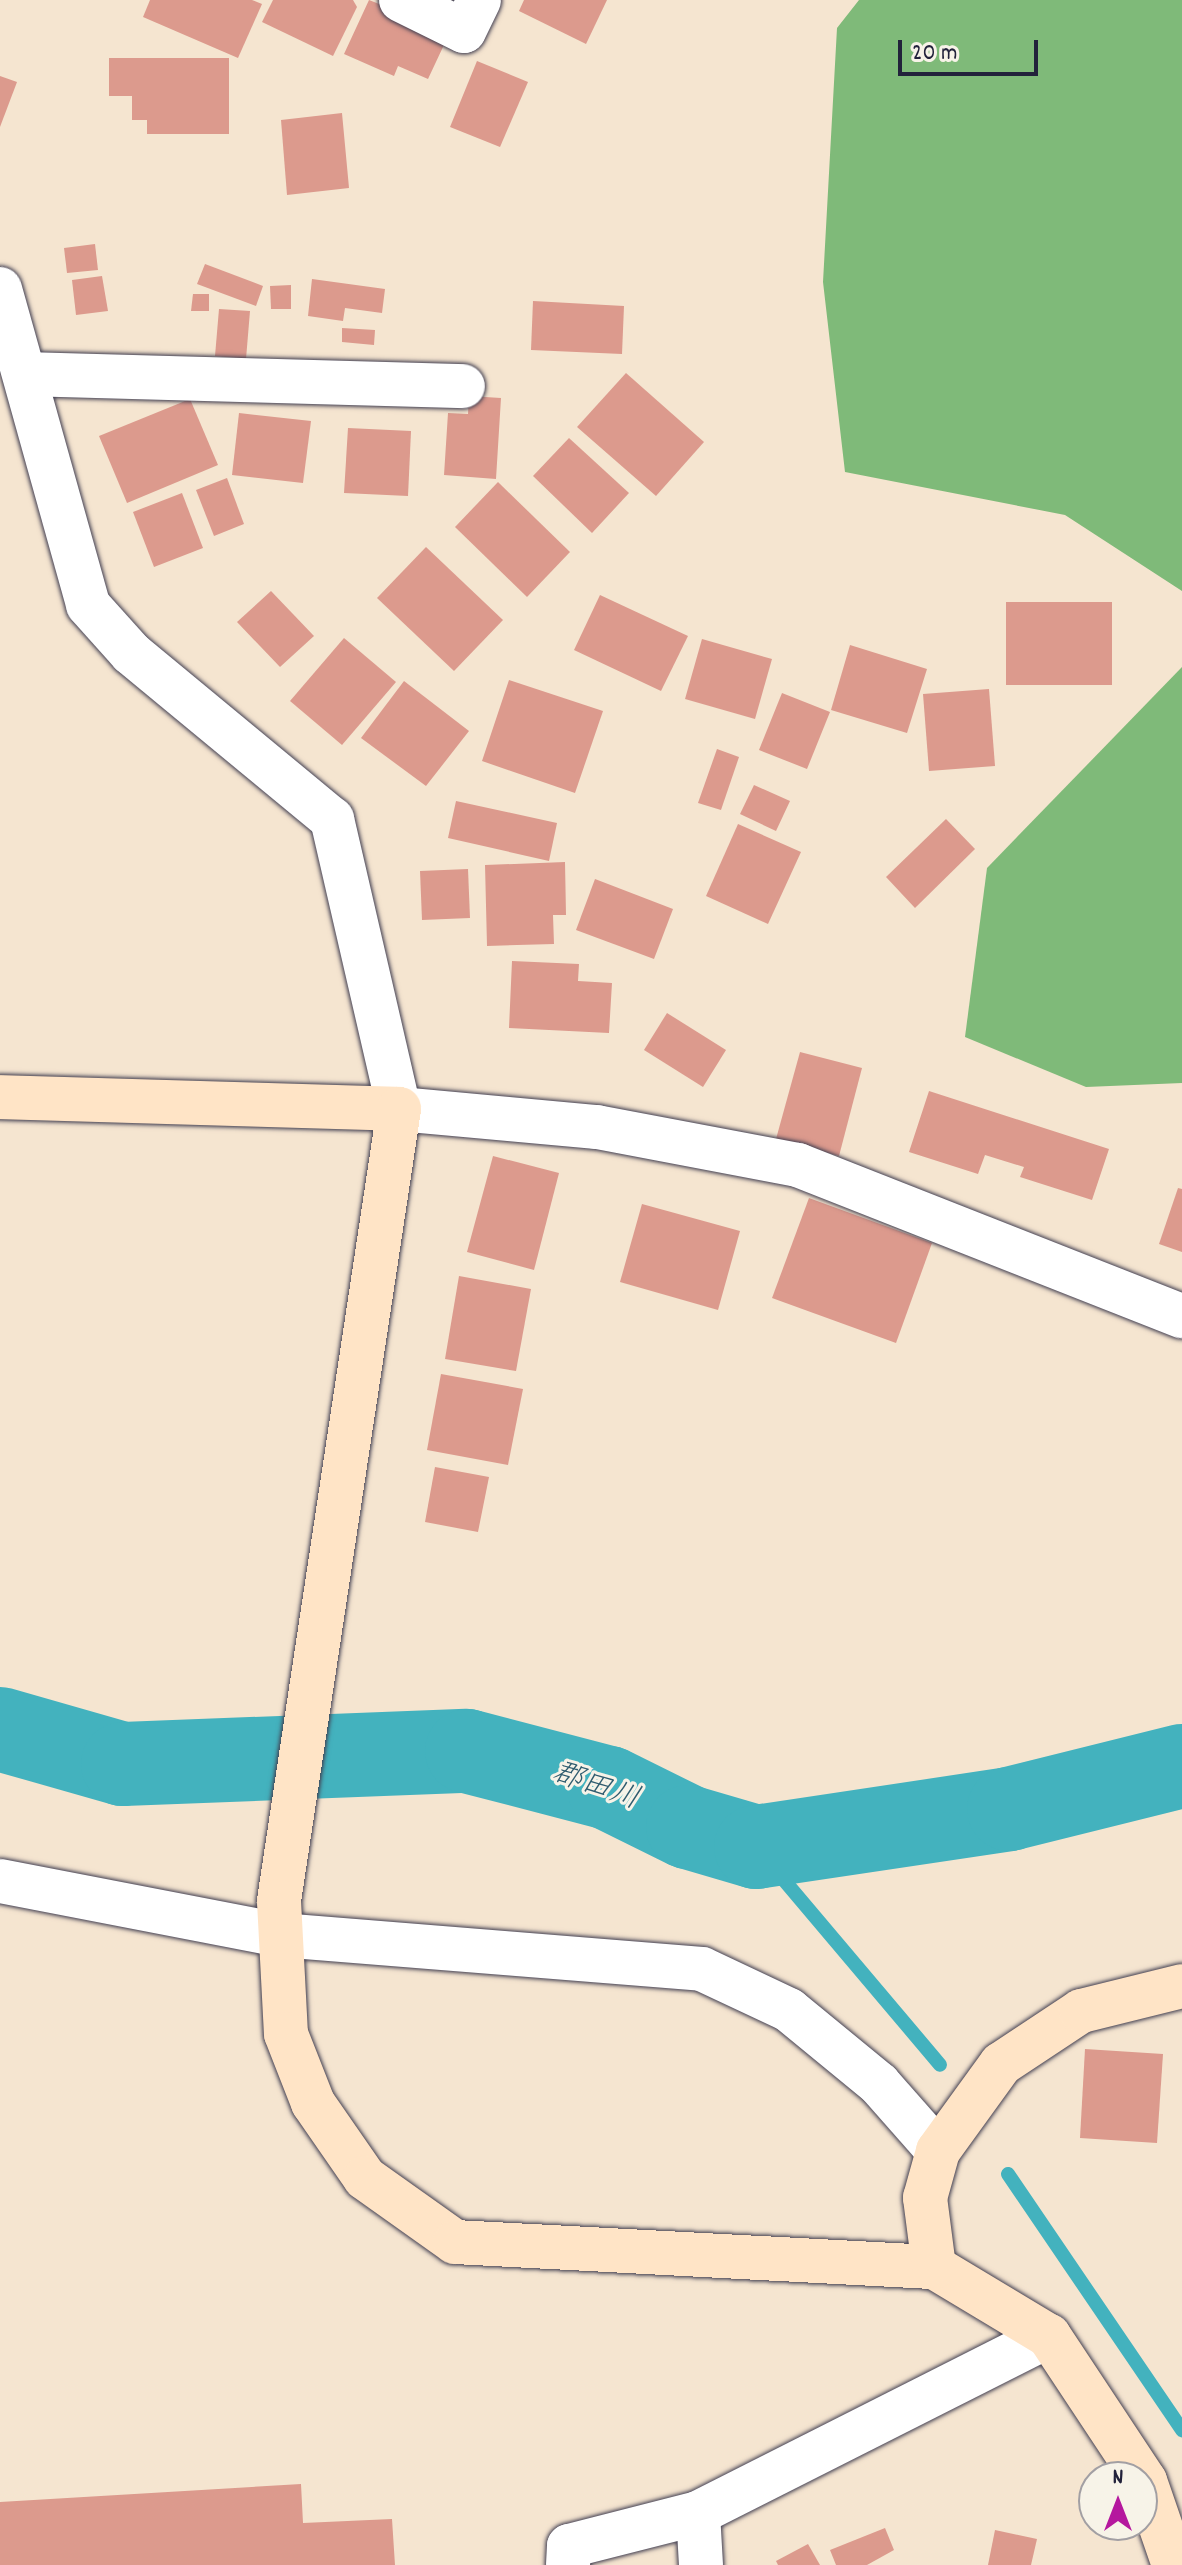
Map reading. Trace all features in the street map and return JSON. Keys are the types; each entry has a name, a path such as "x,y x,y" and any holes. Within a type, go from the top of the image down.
{"street":[{"path":"401,0 464,31 479,0"},
{"path":"0,289 28,374 88,605 131,653 332,819 399,1109 328,1565 280,1918 286,2034 313,2103 365,2178 455,2242 934,2267 1049,2336 1145,2481 1174,2565"},
{"path":"28,374 463,386"},
{"path":"0,1097 399,1109 597,1127 798,1165 1182,1316"},
{"path":"0,1881 702,1969 789,2010 879,2084 938,2151"},
{"path":"934,2267 925,2198 938,2151 1001,2064 1081,2011 1182,1986"},
{"path":"568,2565 569,2546 698,2513 1049,2336"},
{"path":"698,2513 701,2565"}],"green space":[{"path":"859,0 1182,0 1182,591 1065,515 845,472 823,282 837,28"},
{"path":"1182,667 1182,1083 1086,1087 965,1037 987,868"}],"building":[{"path":"150,0 252,0 262,4 238,58 143,17"},
{"path":"273,0 353,0 357,7 333,56 262,22"},
{"path":"369,0 450,32 428,79 398,66 394,76 344,54"},
{"path":"524,0 607,0 586,44 519,11"},
{"path":"109,58 229,58 229,134 147,134 147,120 132,120 132,96 109,96"},
{"path":"477,61 528,82 500,147 450,127"},
{"path":"0,76 17,82 0,127"},
{"path":"342,113 349,188 287,195 281,120"},
{"path":"95,244 98,270 67,273 64,248"},
{"path":"205,264 263,286 256,306 197,284"},
{"path":"102,276 108,311 76,315 72,280"},
{"path":"312,279 385,289 382,313 345,308 343,321 308,316"},
{"path":"291,285 291,309 271,309 270,286"},
{"path":"193,294 209,294 209,311 191,311"},
{"path":"533,301 624,306 622,354 531,350"},
{"path":"219,309 250,311 246,359 215,356"},
{"path":"342,328 375,330 374,345 342,342"},
{"path":"626,373 704,442 656,496 577,427"},
{"path":"469,396 501,398 496,479 444,475 448,413 468,414"},
{"path":"190,399 218,465 127,503 99,436"},
{"path":"239,413 311,421 303,483 232,475"},
{"path":"348,428 411,431 408,496 344,493"},
{"path":"569,438 629,493 592,533 533,476"},
{"path":"227,478 244,524 214,536 196,490"},
{"path":"498,482 570,552 527,597 455,527"},
{"path":"182,493 203,548 154,567 133,512"},
{"path":"426,547 503,620 454,671 377,598"},
{"path":"271,591 314,636 280,667 237,622"},
{"path":"600,595 688,636 661,691 574,650"},
{"path":"1006,602 1112,602 1112,685 1006,685"},
{"path":"344,638 396,682 342,745 290,701"},
{"path":"702,639 772,659 755,719 685,699"},
{"path":"850,645 927,669 907,733 831,710"},
{"path":"509,680 603,711 575,793 482,761"},
{"path":"404,681 469,731 426,786 361,738"},
{"path":"989,689 995,766 929,771 923,694"},
{"path":"782,693 830,712 807,769 759,750"},
{"path":"717,749 739,757 721,810 698,803"},
{"path":"754,785 790,801 776,831 740,814"},
{"path":"456,801 557,823 549,861 448,838"},
{"path":"946,819 975,849 915,908 886,877"},
{"path":"738,824 801,852 768,924 706,896"},
{"path":"565,862 566,915 553,915 554,944 487,946 485,865"},
{"path":"468,869 470,918 422,920 420,871"},
{"path":"595,879 673,909 654,959 576,930"},
{"path":"512,961 579,964 578,981 612,983 609,1033 509,1028"},
{"path":"667,1013 726,1050 703,1087 644,1050"},
{"path":"800,1052 862,1068 839,1156 776,1139"},
{"path":"929,1091 1109,1149 1092,1200 1020,1177 1024,1167 985,1155 978,1174 909,1152"},
{"path":"493,1156 559,1173 534,1270 467,1252"},
{"path":"1178,1188 1182,1189 1182,1252 1159,1244"},
{"path":"809,1198 932,1243 896,1343 772,1298"},
{"path":"642,1204 740,1231 718,1310 620,1282"},
{"path":"459,1276 531,1289 516,1371 445,1359"},
{"path":"441,1374 523,1389 508,1465 427,1450"},
{"path":"435,1467 489,1477 478,1532 425,1522"},
{"path":"1085,2049 1163,2054 1157,2143 1080,2138"},
{"path":"301,2484 303,2523 392,2519 395,2565 0,2565 0,2502"},
{"path":"885,2528 894,2550 867,2565 836,2565 830,2550"},
{"path":"995,2530 1037,2539 1031,2565 988,2565"},
{"path":"808,2544 820,2565 778,2565 776,2561"}],"waterway":[{"name":"郡田川","path":"0,1729 123,1764 467,1751 609,1788 688,1827 756,1847 1009,1809 1182,1766"},
{"path":"756,1847 940,2065"},
{"path":"1008,2174 1182,2430"}]}
